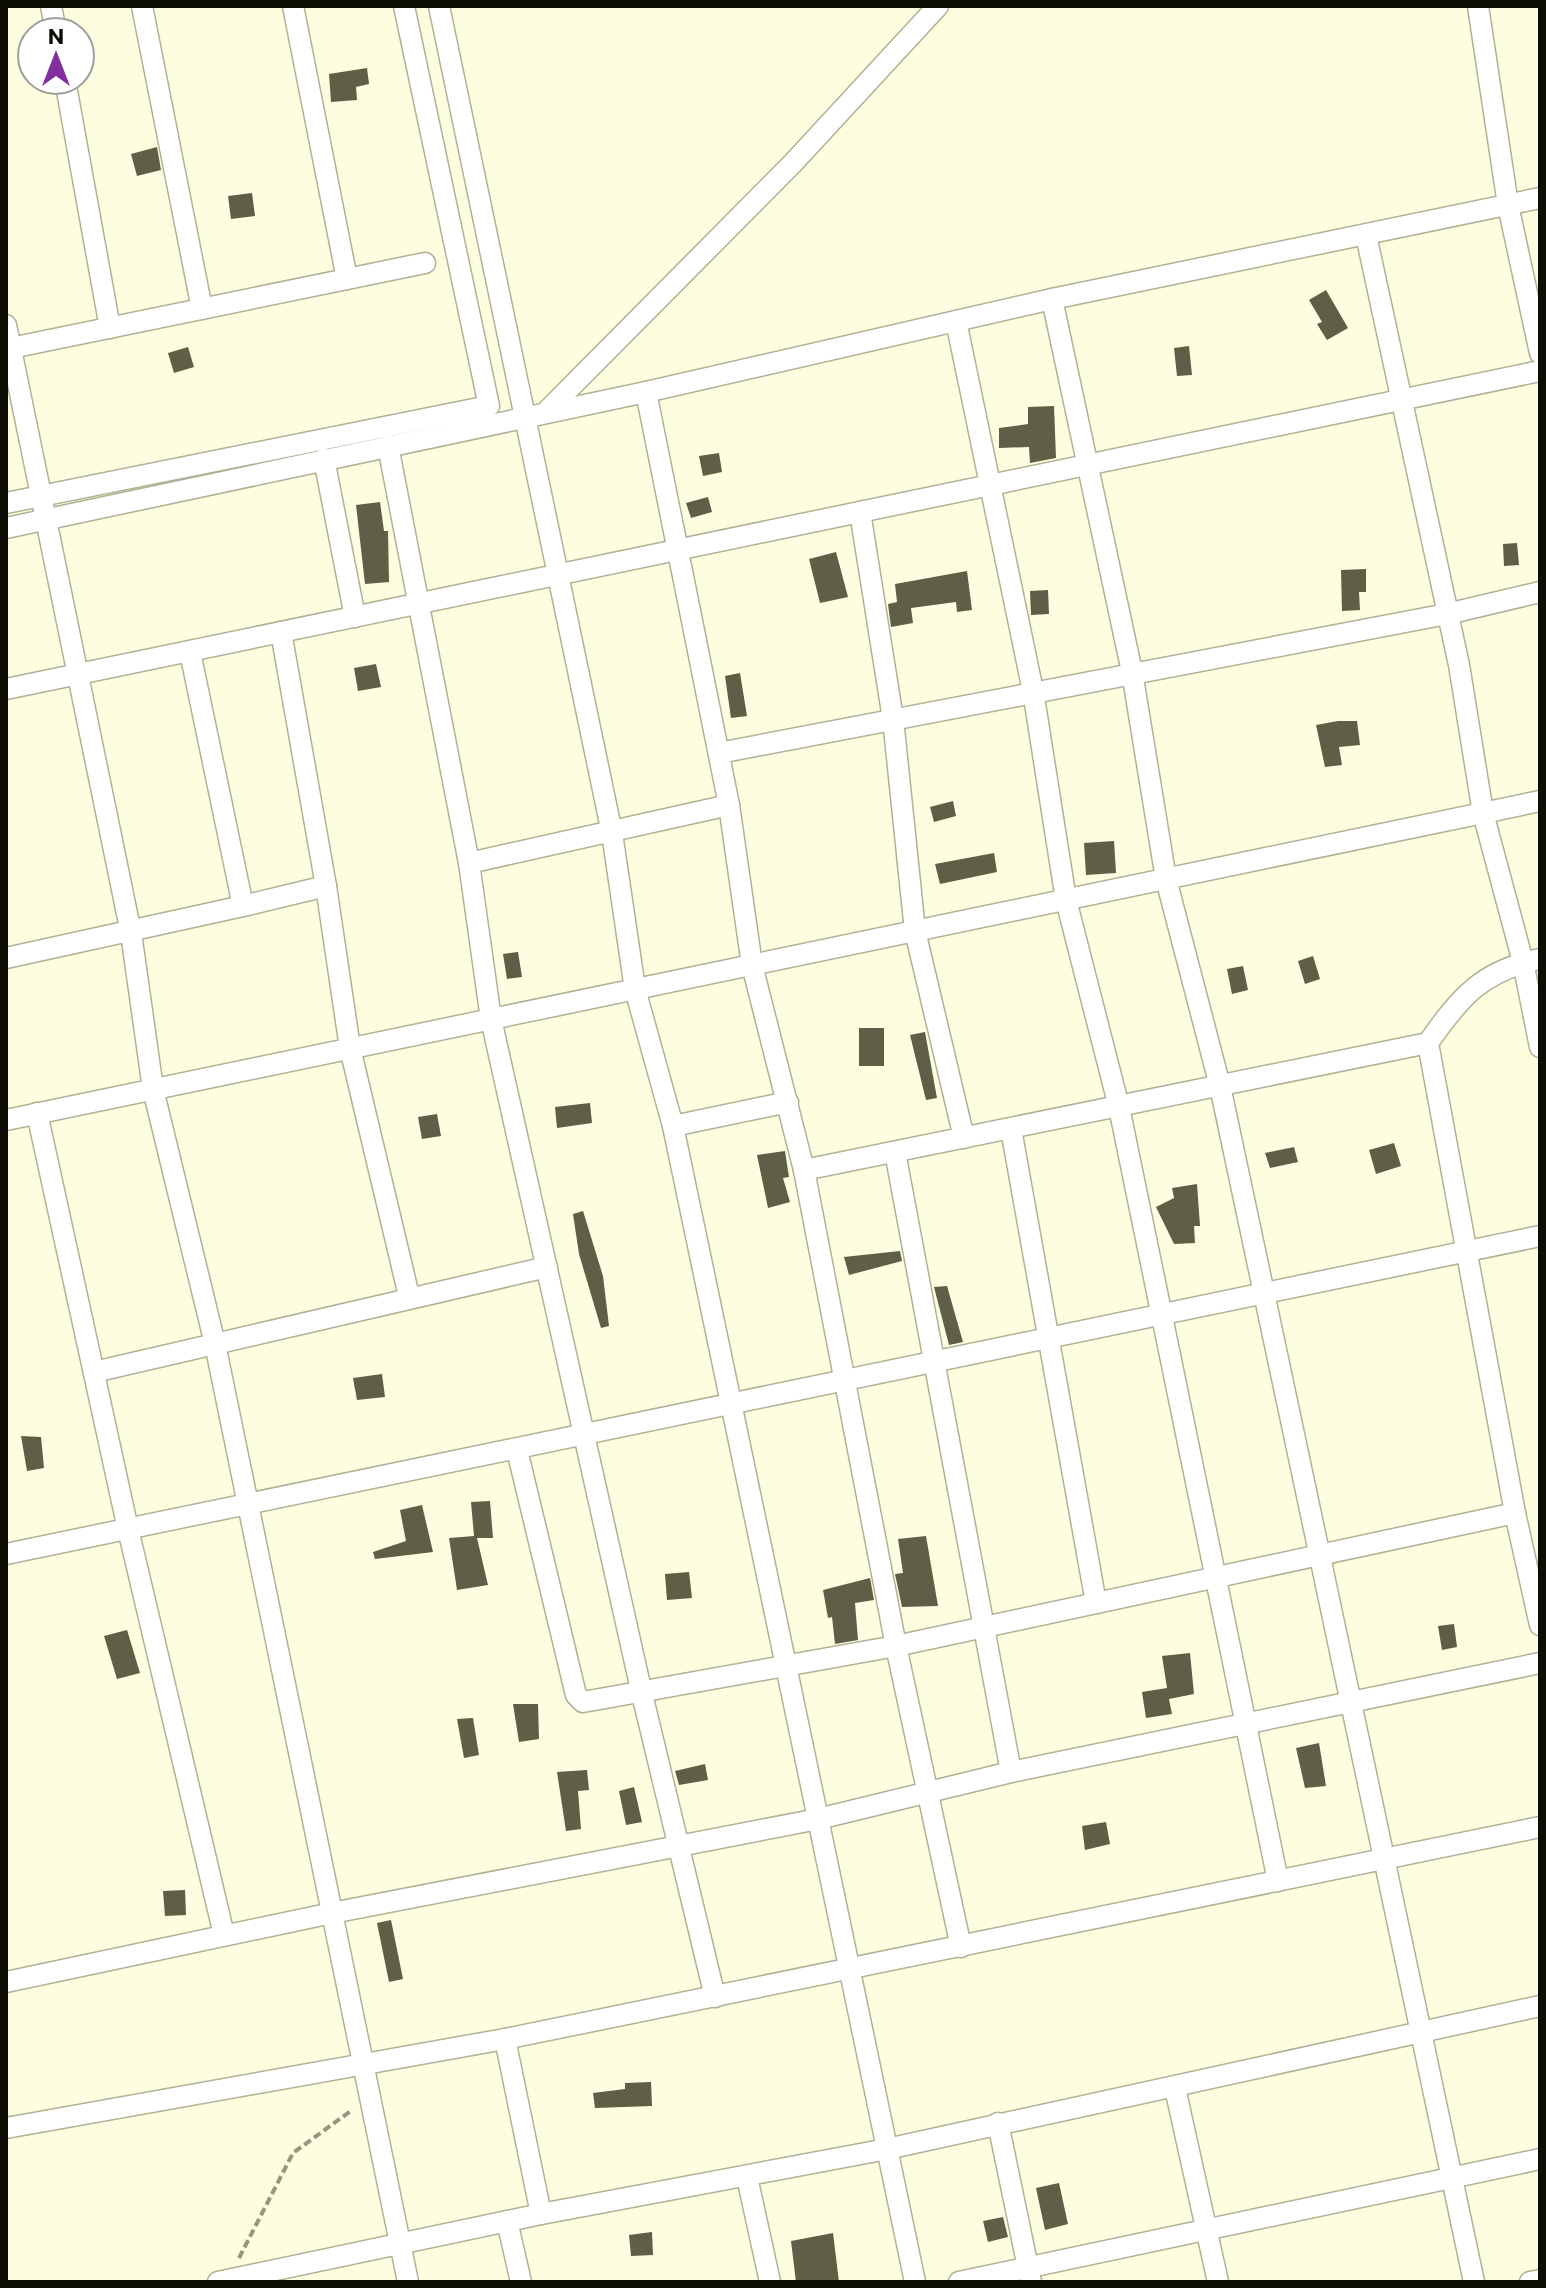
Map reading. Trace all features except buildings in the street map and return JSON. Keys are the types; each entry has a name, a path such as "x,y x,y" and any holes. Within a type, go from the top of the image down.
{"street":[{"path":"142,6 202,309"},
{"path":"293,6 347,279"},
{"path":"6,503 489,406 404,6"},
{"path":"439,6 535,415 558,574 612,833 635,989 673,1126 915,2282"},
{"path":"535,415 793,163 938,6"},
{"path":"1478,6 1508,205 1540,353"},
{"path":"68,96 110,328"},
{"path":"6,528 45,517 646,392 1052,299 1540,198"},
{"path":"1366,235 1459,665 1483,813 1532,961 1540,1047"},
{"path":"8,349 425,263"},
{"path":"1052,299 1132,672 1166,879 1220,1086 1474,2282"},
{"path":"956,321 1033,691 1066,900 1119,1107 1278,1881"},
{"path":"6,325 8,349 131,933 153,1089 215,1344 408,2282"},
{"path":"6,689 1540,371"},
{"path":"646,392 729,805 752,965 804,1170 896,1646 961,1947"},
{"path":"388,446 416,604 469,863 491,1019 642,1694 715,1997"},
{"path":"324,459 355,617"},
{"path":"860,512 893,719 915,931 964,1138"},
{"path":"719,753 1447,614 1540,592"},
{"path":"281,632 326,886 350,1048 409,1296"},
{"path":"190,652 243,906"},
{"path":"6,1120 1540,801"},
{"path":"469,863 729,805"},
{"path":"6,958 131,933 326,886"},
{"path":"804,1170 1428,1043 1450,1012 1478,983 1493,973 1532,961"},
{"path":"1428,1043 1515,1513 1540,1625"},
{"path":"673,1126 788,1102"},
{"path":"37,1113 128,1529 224,1935"},
{"path":"1011,1129 1096,1603"},
{"path":"895,1152 1011,1772"},
{"path":"6,1554 1540,1236"},
{"path":"94,1372 409,1296 547,1267"},
{"path":"517,1450 577,1697 583,1702 642,1694 896,1646 1515,1513"},
{"path":"6,1982 332,1913 818,1819 1011,1772 1540,1663"},
{"path":"6,2128 363,2067 1540,1827"},
{"path":"223,2281 541,2214 887,2149 1540,2006"},
{"path":"505,2039 541,2214"},
{"path":"1175,2088 1218,2282"},
{"path":"998,2123 1029,2275"},
{"path":"959,2282 1029,2275 1205,2228 1540,2159"},
{"path":"747,2177 770,2282"},
{"path":"507,2221 521,2282"},
{"path":"1530,2282 1540,2280"}],"path":[{"path":"223,2281 293,2153 370,2097"}]}
